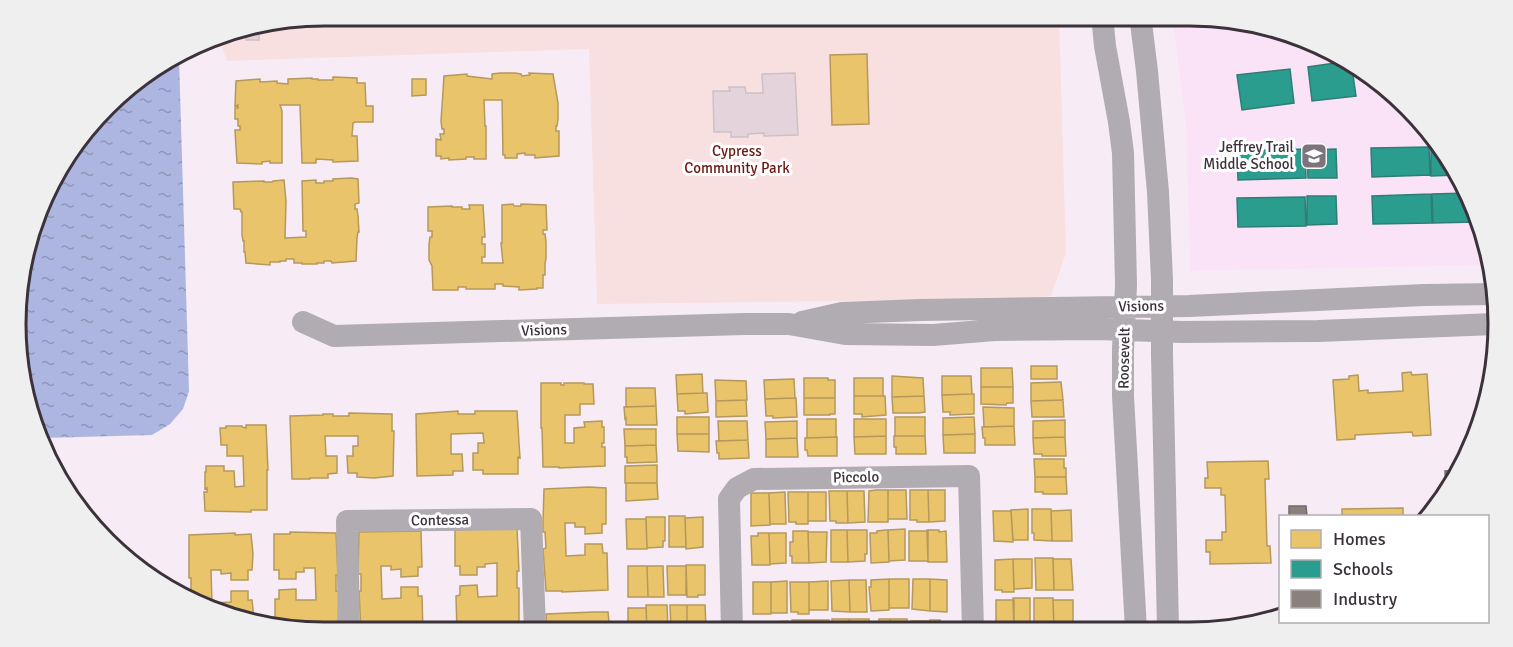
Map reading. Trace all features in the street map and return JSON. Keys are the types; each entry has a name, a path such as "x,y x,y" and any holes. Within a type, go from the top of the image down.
{"street":[{"name":"Roosevelt","path":"1103,26 1123,153 1125,306 1123,396 1136,622"},
{"path":"1142,26 1148,70 1158,192 1162,280 1168,622"},
{"name":"Visions","path":"789,324 842,314 932,310 1162,306 1486,294"},
{"name":"Visions","path":"303,322 334,336 732,324 789,324 845,334 933,335 995,330 1318,331 1488,324"},
{"name":"Piccolo","path":"732,622 729,499 736,488 754,479 969,476 974,622"},
{"name":"Contessa","path":"349,622 347,521 531,519 535,622"}],"shaded area":[{"name":"Jeffrey Trail Middle School","path":"1173,26 1209,26 1248,31 1285,41 1321,56 1355,76 1386,99 1426,142 1448,175 1465,209 1482,265 1190,271 1186,125"}],"green space":[{"name":"Cypress Community Park","path":"304,26 1059,26 1066,253 1051,296 1021,299 597,304 589,49 227,61 221,44 265,31"}],"water":[{"path":"179,62 189,391 183,409 170,424 152,435 48,438 31,382 26,343 26,304 31,265 41,228 65,174 99,127 127,99"}],"building: Homes":[{"path":"867,54 869,124 832,125 830,55"},
{"path":"515,73 522,76 530,75 529,73 553,74 558,103 556,131 559,131 559,156 535,158 535,155 525,155 525,153 517,154 517,158 505,158 503,155 502,100 484,100 486,159 466,157 466,159 449,160 449,158 441,159 441,156 436,156 436,139 441,140 440,134 444,134 441,121 444,76 467,74 467,76 492,79 492,74"},
{"path":"333,77 357,78 357,83 365,83 366,106 373,106 373,122 353,123 352,136 357,136 358,161 333,162 333,160 316,159 316,163 302,163 300,105 280,105 282,163 270,163 270,161 262,162 262,164 237,163 235,130 240,130 240,126 238,126 238,119 235,119 235,108 238,108 238,105 235,106 236,81 260,79 260,82 277,81 277,83 288,84 288,79 333,80"},
{"path":"412,79 426,79 426,95 412,96"},
{"path":"333,179 358,179 359,203 355,204 359,232 356,261 302,264 294,263 294,259 286,259 286,261 270,262 270,265 246,263 242,212 240,209 234,209 233,182 284,180 285,238 306,237 306,231 303,231 302,181 316,180 316,183 324,183 324,181 333,181"},
{"path":"513,204 514,206 546,205 547,230 543,230 546,258 543,288 519,290 519,287 495,284 495,289 458,287 458,290 433,290 432,266 429,260 432,231 428,231 428,207 452,206 470,209 469,205 483,205 485,237 482,237 482,244 485,244 485,257 482,257 482,263 503,263 502,205"},
{"path":"1031,366 1057,366 1057,379 1031,379"},
{"path":"981,368 1012,368 1013,387 981,387"},
{"path":"1411,372 1412,375 1427,374 1431,435 1413,436 1412,432 1355,435 1355,439 1337,440 1333,380 1349,379 1349,376 1358,375 1359,391 1368,390 1368,393 1403,391 1402,373"},
{"path":"702,374 703,393 677,394 676,375"},
{"path":"892,376 923,378 924,396 892,397"},
{"path":"942,376 971,376 972,394 942,395"},
{"path":"804,378 835,380 835,398 804,398"},
{"path":"854,378 883,378 883,396 854,396"},
{"path":"794,379 795,398 765,399 764,380"},
{"path":"715,380 746,381 747,400 716,401"},
{"path":"1061,382 1063,400 1031,401 1031,383"},
{"path":"541,383 593,384 594,404 580,404 580,415 565,415 565,443 574,443 574,428 585,427 584,422 602,421 605,466 543,467"},
{"path":"981,387 1013,387 1013,403 981,404"},
{"path":"626,388 655,388 656,406 626,407"},
{"path":"707,393 708,412 685,414 685,411 678,411 677,394"},
{"path":"974,394 974,414 950,415 950,412 943,412 942,395"},
{"path":"854,396 885,396 886,415 862,417 862,414 854,414"},
{"path":"924,396 925,412 893,413 892,397"},
{"path":"796,398 797,417 766,416 765,399"},
{"path":"804,398 835,398 835,414 804,415"},
{"path":"746,400 747,416 716,417 716,401"},
{"path":"1063,400 1064,417 1032,417 1031,401"},
{"path":"656,406 657,425 626,425 624,407"},
{"path":"983,407 1014,408 1014,426 984,427"},
{"path":"458,411 458,414 475,414 475,411 517,411 520,458 518,457 518,474 483,474 483,470 473,470 473,453 478,453 478,443 484,443 483,433 451,434 451,454 462,454 463,471 453,471 453,475 417,476 416,414"},
{"path":"349,413 392,414 393,476 357,477 357,473 348,473 347,456 353,456 353,446 358,446 358,436 325,436 326,456 337,456 337,473 328,474 328,478 292,479 290,416 333,414 333,416 349,416"},
{"path":"677,417 709,417 709,434 677,434"},
{"path":"895,417 925,417 925,436 895,436"},
{"path":"974,417 975,434 943,435 943,418"},
{"path":"807,419 836,419 836,437 807,438"},
{"path":"854,419 886,419 886,436 854,437"},
{"path":"1065,420 1065,437 1033,438 1033,421"},
{"path":"718,421 747,421 748,440 719,441"},
{"path":"797,421 797,438 766,439 765,422"},
{"path":"246,425 266,425 267,510 205,511 206,466 224,466 224,471 234,471 235,487 244,486 243,456 227,456 227,445 221,445 220,428 242,426 246,428"},
{"path":"1014,426 1015,445 985,445 982,427"},
{"path":"624,429 656,429 656,445 625,446"},
{"path":"677,434 709,434 709,452 678,451"},
{"path":"975,434 975,453 944,453 943,435"},
{"path":"886,436 886,454 855,454 854,437"},
{"path":"894,436 925,436 926,454 896,454"},
{"path":"837,437 837,456 808,456 805,450 805,438"},
{"path":"1065,437 1066,456 1034,454 1033,438"},
{"path":"797,438 798,457 766,457 766,439"},
{"path":"748,440 749,458 719,459 716,441"},
{"path":"656,445 657,462 627,463 625,446"},
{"path":"1034,459 1064,459 1066,477 1035,477"},
{"path":"1268,461 1269,479 1265,479 1267,546 1270,546 1271,563 1210,564 1210,552 1206,552 1206,540 1222,540 1222,532 1226,532 1225,495 1221,495 1221,488 1205,488 1205,478 1208,478 1207,462"},
{"path":"657,465 657,483 625,483 625,466"},
{"path":"1035,477 1066,477 1067,494 1035,492"},
{"path":"626,483 657,483 658,499 626,501"},
{"path":"606,488 606,524 602,524 602,533 585,534 585,527 575,527 575,523 565,523 566,556 585,555 585,544 602,544 603,553 607,553 608,590 546,591 543,549 546,548 545,532 543,532 544,489"},
{"path":"888,490 888,522 868,522 869,491"},
{"path":"888,490 906,490 907,519 888,519"},
{"path":"910,490 928,490 929,522 910,520"},
{"path":"928,490 945,490 945,521 929,522"},
{"path":"829,491 847,491 848,523 830,521"},
{"path":"847,491 864,491 865,522 848,523"},
{"path":"785,492 786,524 770,524 769,493"},
{"path":"788,492 808,492 808,524 789,522"},
{"path":"808,492 826,492 826,521 808,521"},
{"path":"751,493 769,493 770,525 751,526"},
{"path":"1403,508 1403,515 1342,515 1342,509"},
{"path":"1028,509 1028,540 1013,540 1011,510"},
{"path":"1032,509 1051,509 1052,541 1034,540"},
{"path":"1071,510 1072,541 1052,541 1051,511"},
{"path":"993,511 1011,511 1013,542 994,541"},
{"path":"669,516 685,516 686,547 669,547"},
{"path":"646,517 665,517 663,547 647,548"},
{"path":"703,517 703,547 686,549 685,518"},
{"path":"626,519 646,519 647,549 627,549"},
{"path":"517,528 519,622 457,622 456,596 460,595 460,586 477,585 478,597 497,596 497,563 477,567 477,575 460,575 460,566 455,566 455,530"},
{"path":"905,529 905,560 889,561 888,530"},
{"path":"831,530 847,530 848,562 831,562"},
{"path":"847,530 867,530 865,561 848,562"},
{"path":"888,530 889,562 871,563 870,533"},
{"path":"927,530 946,531 947,562 928,562"},
{"path":"421,531 422,567 418,567 418,576 401,577 401,569 391,570 391,566 381,566 382,599 401,598 401,587 418,587 418,596 422,596 423,622 361,622 359,532"},
{"path":"793,531 808,531 809,563 792,563 790,542 793,542"},
{"path":"909,531 928,531 928,561 909,561"},
{"path":"290,532 336,533 338,622 275,618 275,599 279,599 279,590 296,589 296,600 316,600 315,568 304,568 304,572 296,572 296,579 279,579 279,570 274,570 274,534 290,534"},
{"path":"808,532 827,532 826,562 809,563"},
{"path":"758,533 769,533 770,565 752,565 751,536 758,536"},
{"path":"769,533 786,533 786,563 770,564"},
{"path":"251,534 252,570 248,570 248,580 231,580 231,573 221,574 221,570 211,570 212,600 191,590 189,535"},
{"path":"1035,558 1053,558 1054,590 1036,590"},
{"path":"1013,559 1032,559 1032,588 1014,589"},
{"path":"1013,559 1014,592 995,590 995,560"},
{"path":"1053,559 1071,559 1073,590 1054,590"},
{"path":"686,565 705,565 705,595 687,597"},
{"path":"628,566 647,566 648,597 628,597"},
{"path":"647,566 663,566 664,597 648,597"},
{"path":"667,566 686,566 686,595 668,595"},
{"path":"889,579 909,579 909,608 889,608"},
{"path":"889,579 889,610 871,611 869,587 871,587 871,580"},
{"path":"913,579 930,579 930,611 912,609"},
{"path":"930,579 947,580 947,612 930,611"},
{"path":"849,580 866,580 867,612 850,612"},
{"path":"849,580 850,612 832,611 831,581"},
{"path":"787,581 787,613 771,613 771,582"},
{"path":"828,581 828,610 809,610 809,582"},
{"path":"753,582 771,582 771,614 753,614"},
{"path":"790,582 809,582 809,614 791,612"},
{"path":"231,591 248,591 248,600 252,600 253,613 219,603 231,602"},
{"path":"1013,598 1030,598 1030,622 1014,622"},
{"path":"1034,598 1053,598 1054,622 1034,622"},
{"path":"996,600 1014,600 1014,622 996,622"},
{"path":"1053,600 1073,600 1073,622 1054,622"},
{"path":"646,605 667,605 668,622 647,622"},
{"path":"670,605 687,605 687,622 671,622"},
{"path":"687,605 705,605 706,622 687,622"},
{"path":"628,608 646,608 647,622 628,622"},
{"path":"608,612 609,622 546,622 546,614"},
{"path":"832,619 849,619 849,622 832,622"},
{"path":"849,619 869,619 869,622 849,622"},
{"path":"879,619 890,619 890,622 879,622"},
{"path":"890,619 907,619 907,622 890,622"},
{"path":"792,620 810,620 810,622 792,622"},
{"path":"810,620 829,620 829,622 810,622"}],"building: Schools":[{"path":"1334,63 1338,65 1353,75 1356,96 1312,101 1308,67"},
{"path":"1290,69 1294,103 1242,110 1237,75"},
{"path":"1429,147 1430,175 1372,177 1371,148"},
{"path":"1305,149 1306,178 1238,180 1237,151"},
{"path":"1336,149 1337,178 1308,178 1307,150"},
{"path":"1431,149 1448,175 1431,176"},
{"path":"1458,193 1470,222 1433,223 1432,194"},
{"path":"1431,194 1432,223 1373,224 1372,196"},
{"path":"1307,196 1336,196 1337,224 1307,225"},
{"path":"1305,197 1306,226 1238,227 1237,198"}],"building: Industry":[{"path":"1289,506 1306,506 1307,515 1289,515"}],"building: Other":[{"path":"259,33 259,40 246,40 246,36"},
{"path":"795,73 798,135 764,136 764,133 748,134 748,137 731,137 731,132 714,132 713,91 730,91 729,87 745,87 746,93 763,93 762,74"}],"place":[{"name":"Jeffrey Trail Middle School","path":"1314,156"}]}
